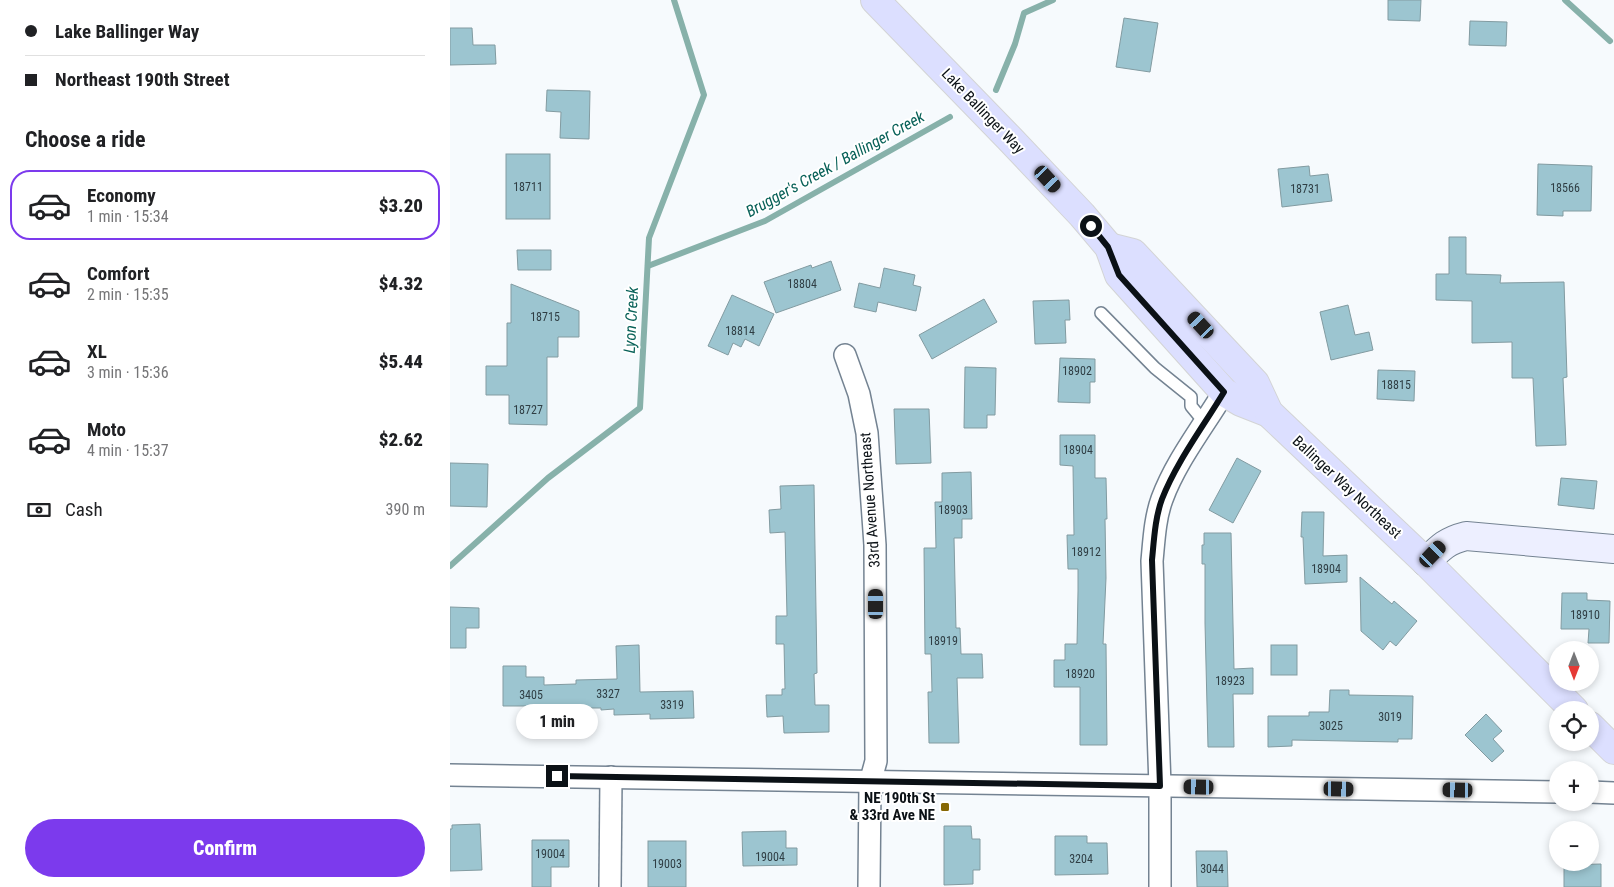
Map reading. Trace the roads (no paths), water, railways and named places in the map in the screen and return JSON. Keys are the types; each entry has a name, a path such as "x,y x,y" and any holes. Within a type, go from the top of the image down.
{"main road":[{"name":"Lake Ballinger Way","path":"874,0 1010,138 1082,215 1108,247 1119,275 1224,392 1241,402 1269,413"},
{"path":"1108,247 1133,253 1255,383 1269,413"},
{"name":"Ballinger Way Northeast","path":"1269,413 1426,562 1565,701"},
{"path":"1599,735 1614,750"}],"street":[{"name":"33rd Avenue Northeast","path":"845,355 859,394 867,433 875,545 876,761 870,782 870,887"},
{"path":"1160,887 1160,786 1152,560 1156,525 1162,500 1173,476 1224,392"},
{"path":"1426,562 1440,547 1452,539 1466,536 1614,549"},
{"path":"450,775 1549,792"},
{"path":"610,887 611,777"},
{"path":"1599,792 1614,793"}],"lane":[{"path":"1101,313 1155,368 1191,397 1190,406 1205,423"}],"waterway":[{"name":"Lyon Creek","path":"450,566 548,478 640,408 649,238 704,95 674,0"},
{"name":"Brugger's Creek / Ballinger Creek","path":"996,90 1015,44 1024,13 1053,0"},
{"name":"Brugger's Creek / Ballinger Creek","path":"1565,0 1610,41"},
{"name":"Brugger's Creek / Ballinger Creek","path":"648,266 765,221 950,117"}],"place":[{"name":"NE 190th St & 33rd Ave NE","path":"945,807"}]}
